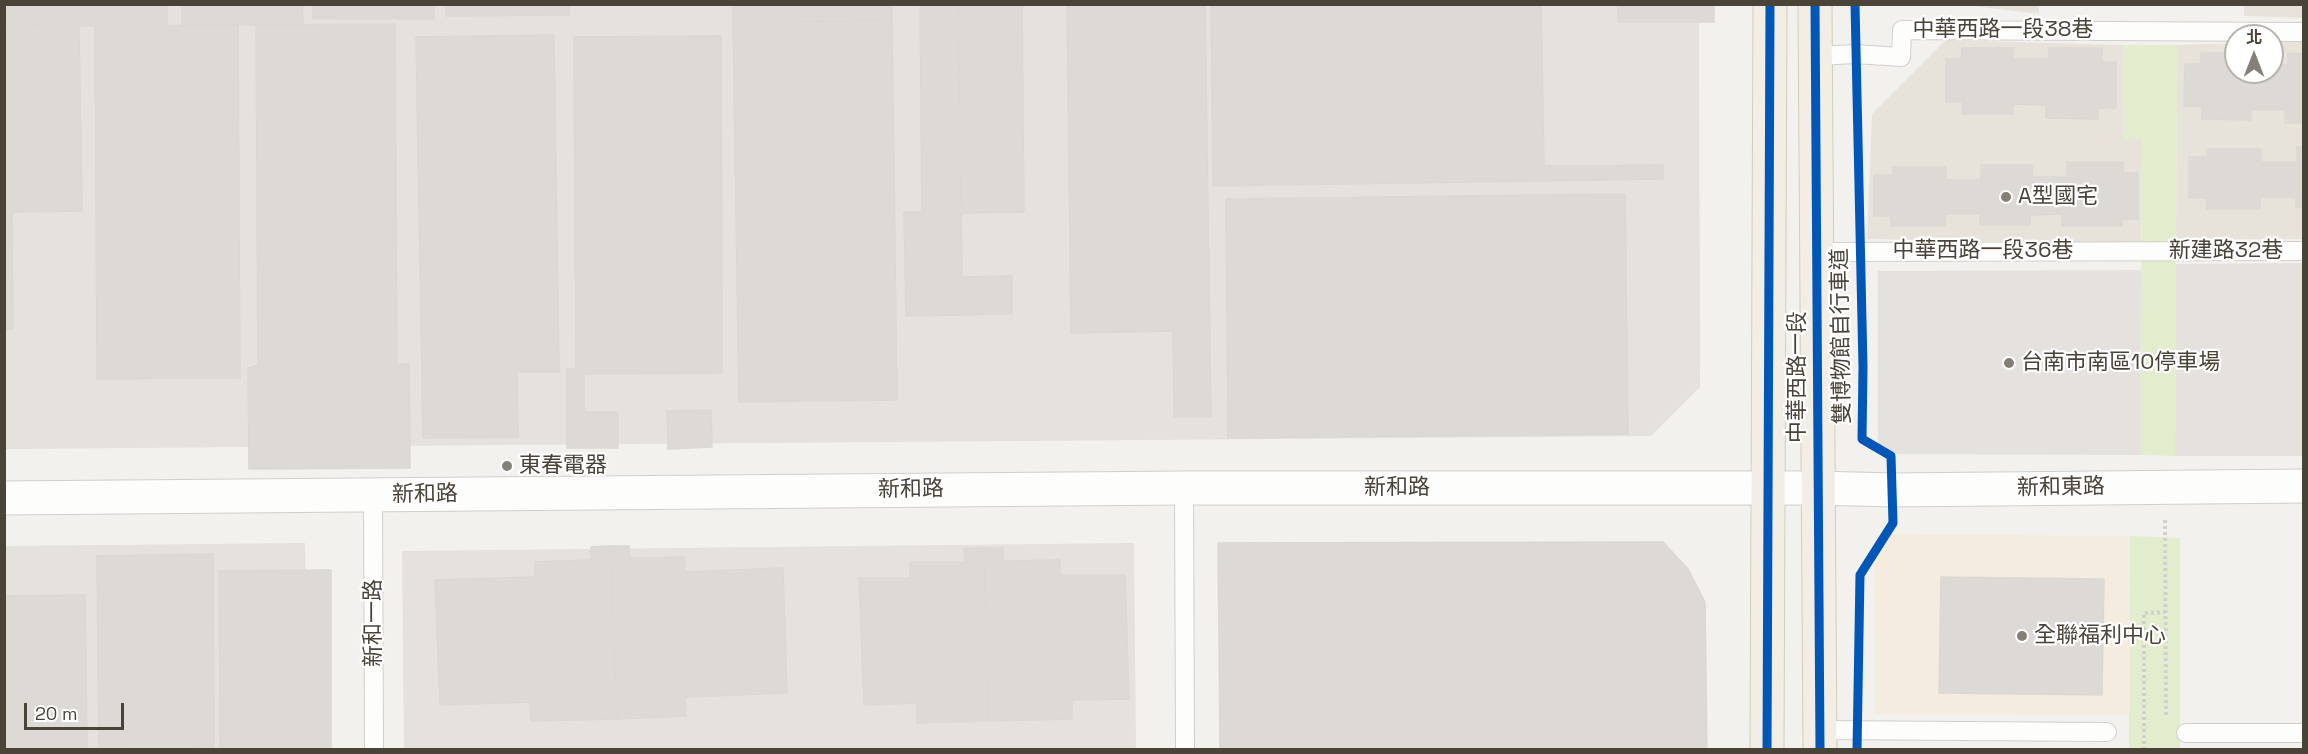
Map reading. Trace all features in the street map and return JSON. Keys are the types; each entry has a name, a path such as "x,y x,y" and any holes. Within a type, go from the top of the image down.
{"main road":[{"name":"中華西路一段","path":"1767,750 1770,4"},
{"name":"中華西路一段","path":"1815,4 1820,740"}],"street":[{"name":"新和東路","path":"1818,488 1892,490 2304,486"},
{"name":"新和路","path":"4,498 1184,488 1818,488"}],"lane":[{"name":"中華西路一段38巷","path":"1816,56 1855,54 1901,57 1902,30 2304,32"},
{"name":"新建路32巷","path":"2149,252 2304,251"},
{"name":"中華西路一段36巷","path":"1817,252 2149,252"},
{"path":"1184,488 1185,750"},
{"name":"新和一路","path":"374,496 374,750"},
{"path":"1820,740 2107,732"},
{"path":"2186,733 2304,733"}],"path":[{"path":"2165,486 2166,727"},
{"path":"2144,750 2144,613 2165,612"}],"shaded area":[{"path":"4,5 1699,5 1700,387 1651,436 5,449"},
{"path":"1966,5 2039,5 2039,14"},
{"path":"2244,5 2303,5 2303,18 2244,16"},
{"path":"1946,40 2123,45 2123,138 2142,139 2141,244 1867,239 1872,114"},
{"path":"2303,41 2303,239 2176,240 2177,45 2224,43 2224,84 2284,84 2284,42"},
{"name":"台南市南區10停車場","path":"2303,263 2303,456 2175,456 2176,264"},
{"name":"台南市南區10停車場","path":"2141,270 2140,455 1878,454 1878,271"},
{"path":"1890,534 2130,536 2129,715 1875,714 1874,550"},
{"path":"305,543 310,749 5,749 4,546"},
{"path":"1134,543 1136,749 404,749 402,551"}],"green space":[{"path":"2123,45 2177,45 2175,456 2140,455 2142,139 2123,139"},
{"path":"2130,536 2180,538 2180,749 2129,750"}],"building":[{"path":"4,4 38,4 38,26 4,27"},
{"path":"38,4 167,4 167,26 38,26"},
{"path":"182,4 302,4 303,24 182,26"},
{"path":"312,4 434,4 434,19 313,19"},
{"path":"446,4 569,4 569,15 446,16"},
{"path":"733,4 817,4 817,22 733,22"},
{"path":"817,4 892,4 892,20 817,22"},
{"path":"920,4 958,4 962,277 1012,276 1012,314 906,316 904,212 922,212"},
{"path":"958,4 1022,4 1024,212 961,213"},
{"path":"1067,4 1205,4 1211,417 1174,417 1173,331 1071,333"},
{"path":"1211,4 1541,4 1544,166 1663,165 1663,179 1213,186"},
{"path":"1618,4 1714,4 1714,22 1618,22"},
{"path":"892,20 897,400 739,402 733,22"},
{"path":"395,24 397,364 409,364 410,468 249,469 248,368 258,365 256,25"},
{"path":"238,25 240,378 97,379 95,26"},
{"path":"79,26 82,211 12,212 13,329 4,329 4,27"},
{"path":"554,35 559,372 517,372 518,437 423,438 416,37"},
{"path":"721,36 722,373 584,374 584,412 618,412 618,448 567,448 567,369 576,369 574,37"},
{"name":"A型國宅","path":"1962,48 2013,48 2013,59 2049,59 2049,48 2102,48 2102,62 2116,62 2116,108 2098,108 2098,119 2046,118 2046,105 2013,104 2013,114 1962,114 1963,102 1946,102 1946,59 1961,59"},
{"path":"2201,53 2224,53 2224,84 2284,84 2284,65 2288,65 2288,53 2304,54 2304,123 2285,123 2285,110 2251,110 2251,120 2202,119 2202,107 2184,106 2185,64 2201,64"},
{"path":"2297,147 2304,147 2304,207 2296,207 2296,197 2260,197 2260,209 2207,209 2207,198 2189,198 2189,157 2208,157 2208,149 2261,149 2261,162 2297,162"},
{"name":"A型國宅","path":"2067,162 2123,162 2123,173 2138,173 2138,219 2122,219 2122,226 2062,226 2062,214 2030,215 2030,225 1980,225 1980,214 1945,214 1945,226 1891,226 1891,216 1874,216 1874,175 1893,175 1893,167 1946,167 1946,180 1981,180 1981,165 2032,165 2032,177 2067,177"},
{"path":"1625,194 1628,434 1228,438 1226,199"},
{"path":"711,410 712,447 668,449 667,411"},
{"path":"1663,542 1688,569 1705,602 1707,750 1220,750 1218,543"},
{"path":"610,546 629,546 630,558 685,557 685,572 783,568 787,693 685,697 686,716 617,719"},
{"path":"610,546 617,719 531,721 530,702 440,705 435,580 535,577 535,562 591,560 591,547"},
{"path":"964,548 984,548 988,721 917,723 917,703 864,705 859,578 910,578 910,562 965,562"},
{"path":"984,548 1003,548 1003,561 1060,560 1060,575 1125,575 1129,699 1072,700 1072,719 988,721"},
{"path":"213,554 214,747 99,749 97,556"},
{"path":"331,570 331,749 220,749 219,571"},
{"name":"全聯福利中心","path":"1941,577 2104,579 2102,695 1939,693"},
{"path":"85,595 87,750 4,750 4,596"}],"cycle path":[{"path":"1767,750 1770,4"},
{"name":"雙博物館自行車道","path":"1815,4 1820,750"},
{"name":"雙博物館自行車道","path":"1855,4 1863,367 1862,439 1891,456 1893,523 1860,575 1857,750"}],"place":[{"name":"A型國宅","path":"2006,197"},
{"name":"台南市南區10停車場","path":"2009,363"},
{"name":"東春電器","path":"507,466"},
{"name":"全聯福利中心","path":"2022,636"}]}
